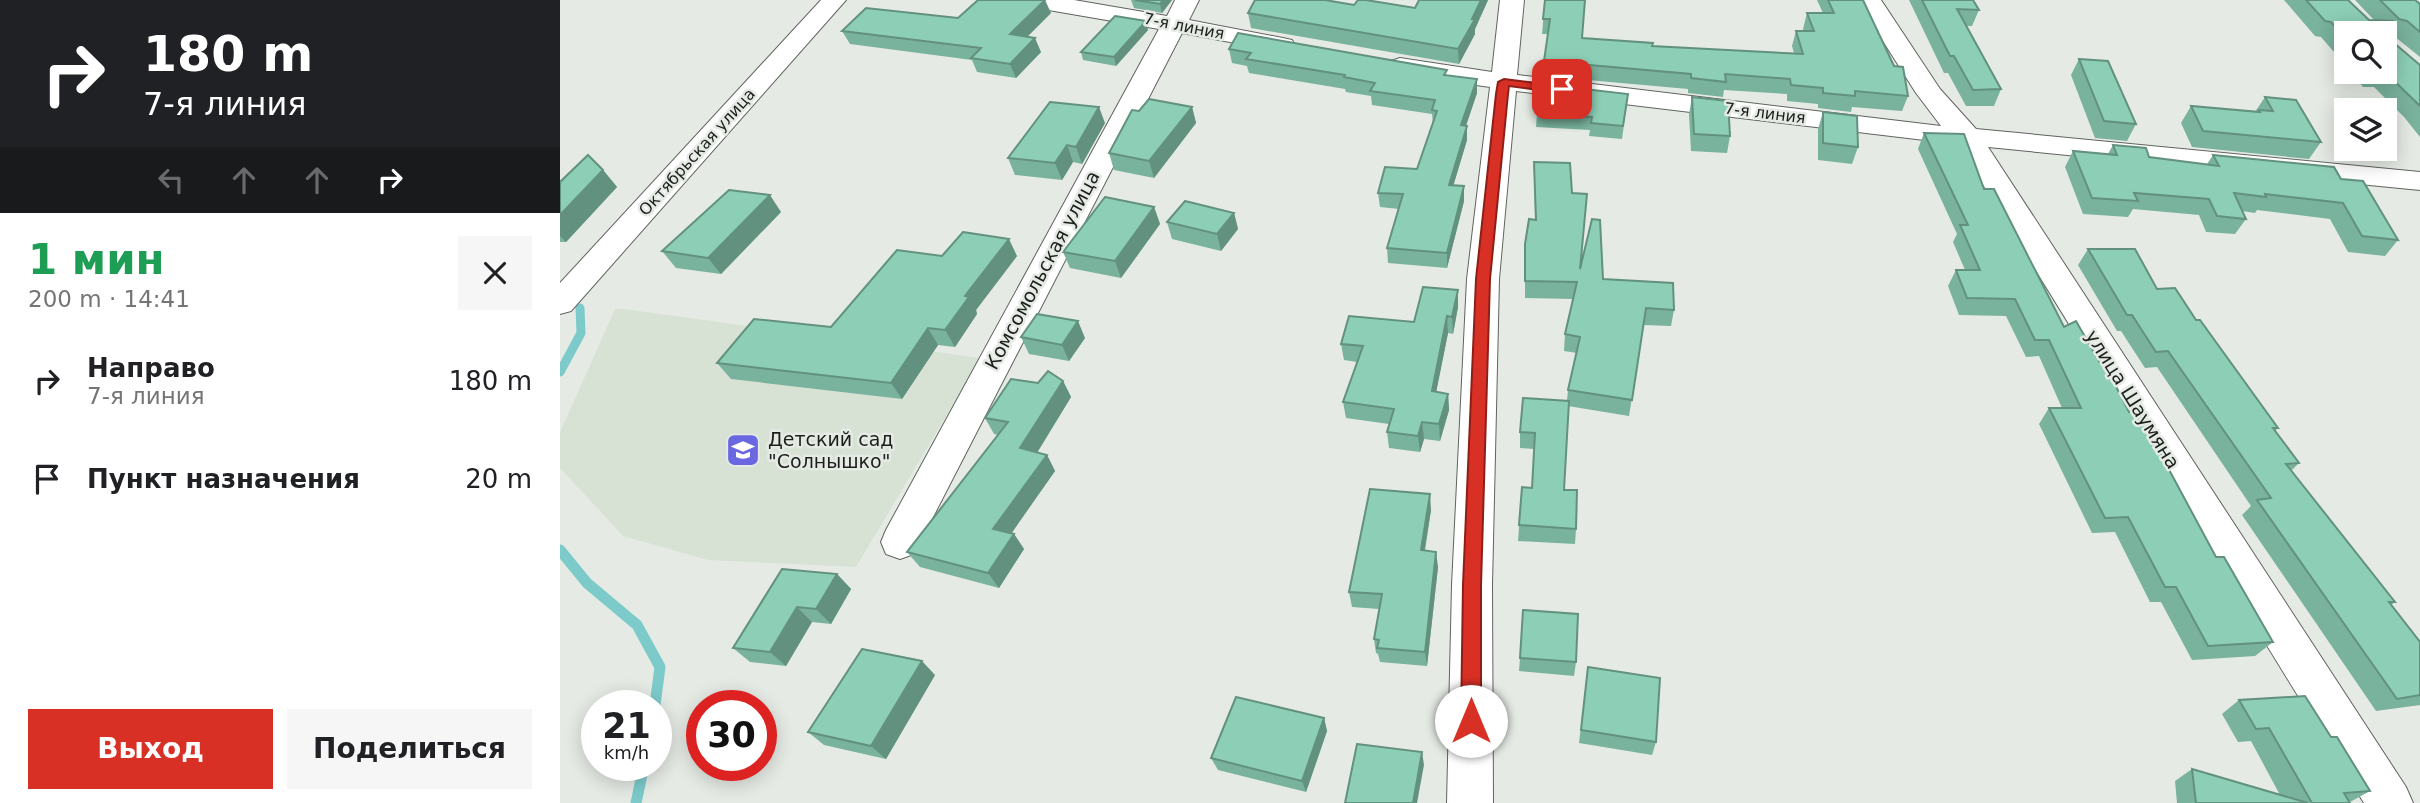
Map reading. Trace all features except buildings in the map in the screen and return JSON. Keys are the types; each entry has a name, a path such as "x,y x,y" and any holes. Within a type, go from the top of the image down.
{"street":[{"name":"Октябрьская улица","path":"560,303 834,0"},
{"name":"7-я линия","path":"1031,0 1180,12 1309,50"},
{"path":"1470,803 1472,585 1483,279 1512,0"},
{"name":"улица Шаумяна","path":"1870,0 1944,113 1967,136 2390,803"},
{"name":"Комсомольская улица","path":"900,542 1180,12"},
{"name":"7-я линия","path":"1373,62 1504,82 1967,136 2420,181"}],"shaded area":[{"name":"Детский сад \"Солнышко\"","path":"615,309 981,358 856,567 708,560 623,536 560,468 560,432"}],"waterway":[{"path":"560,372 581,333 580,308"},
{"path":"560,550 587,583 637,625 660,667 657,690"},
{"path":"636,803 641,781"}],"place":[{"name":"Детский сад \"Солнышко\"","path":"743,450"}],"route":[{"path":"1471,721 1472,585 1483,279 1502,94 1504,82 1562,89"}]}
